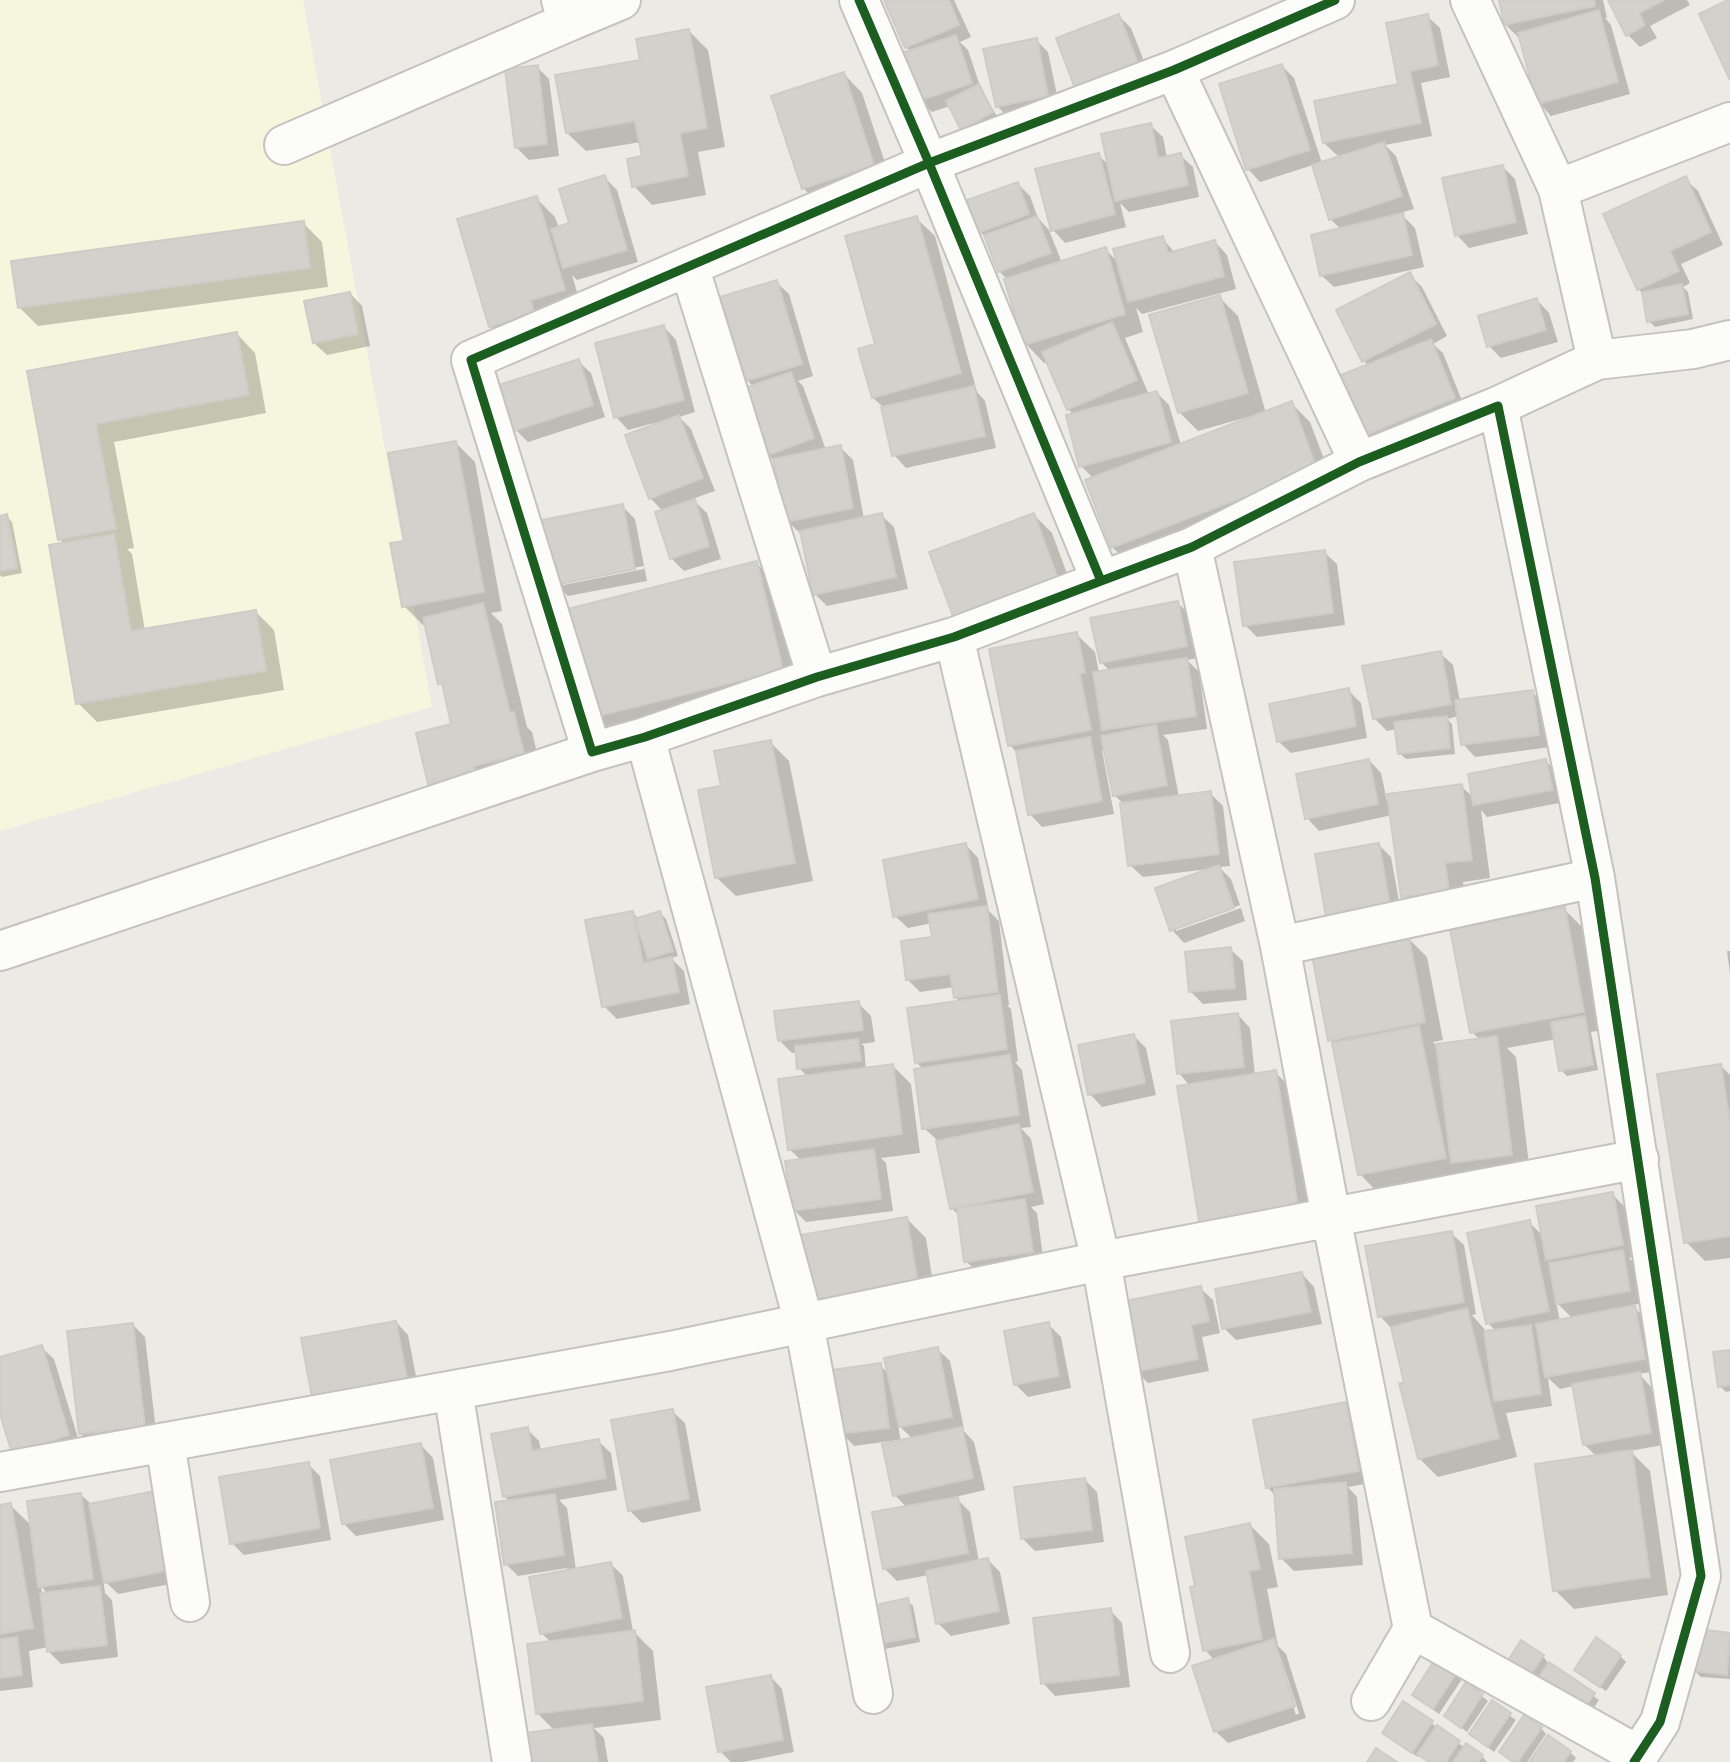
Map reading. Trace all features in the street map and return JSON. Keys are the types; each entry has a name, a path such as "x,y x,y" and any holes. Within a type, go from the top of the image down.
{"street":[{"path":"284,145 564,11 621,0"},
{"path":"859,0 1101,581"},
{"path":"592,752 471,360 929,163 1174,70 1335,0"},
{"path":"1470,0 1558,189 1597,360"},
{"path":"1174,70 1359,462"},
{"path":"1558,189 1730,122"},
{"path":"689,266 817,677"},
{"path":"0,951 592,752 645,737 817,677 954,637 1192,547 1359,462 1498,405 1597,360 1693,349 1730,340"},
{"path":"1413,1629 1636,1758 1660,1722 1716,1577 1639,1159 1595,878 1498,405"},
{"path":"1192,547 1280,946 1413,1629 1371,1701"},
{"path":"954,637 1101,1261 1170,1653"},
{"path":"645,737 804,1323 873,1695"},
{"path":"1280,946 1595,878"},
{"path":"0,1472 670,1351 1101,1261 1639,1159"},
{"path":"453,1390 512,1762"},
{"path":"165,1442 190,1602"}],"shaded area":[{"path":"0,0 303,0 432,707 0,831"}],"building":[{"path":"884,0 949,0 959,25 905,48"},
{"path":"1499,0 1594,0 1595,6 1504,25"},
{"path":"1608,0 1664,0 1639,13 1645,25 1626,36"},
{"path":"1730,0 1730,80 1699,14"},
{"path":"1599,10 1618,82 1537,104 1518,33"},
{"path":"1119,14 1139,66 1076,91 1056,38"},
{"path":"1428,14 1438,65 1410,71 1421,123 1323,143 1314,101 1398,84 1386,23"},
{"path":"689,29 707,128 680,133 688,176 632,187 627,159 642,156 635,121 566,133 555,75 640,60 636,39"},
{"path":"956,35 972,83 918,101 902,53"},
{"path":"1037,38 1048,96 996,107 983,49"},
{"path":"1282,64 1310,150 1246,170 1219,84"},
{"path":"538,65 547,144 515,148 505,69"},
{"path":"844,72 874,165 802,189 771,96"},
{"path":"979,84 993,112 961,130 946,101"},
{"path":"1151,123 1158,158 1181,153 1188,185 1115,201 1101,134"},
{"path":"1384,142 1402,196 1329,220 1312,165"},
{"path":"1099,153 1115,214 1051,231 1035,169"},
{"path":"1503,165 1516,222 1455,236 1442,178"},
{"path":"605,175 627,250 563,268 551,229 569,223 559,189"},
{"path":"1686,176 1711,232 1670,251 1679,271 1637,290 1603,214"},
{"path":"1018,182 1029,214 978,233 967,200"},
{"path":"537,196 565,290 531,300 534,313 489,327 457,219"},
{"path":"1403,213 1412,255 1320,276 1311,235"},
{"path":"917,216 961,373 872,398 858,349 875,344 845,236"},
{"path":"1037,216 1051,253 998,272 984,235"},
{"path":"304,221 310,268 18,308 11,261"},
{"path":"1163,236 1168,253 1215,240 1224,276 1128,302 1113,249"},
{"path":"1106,247 1125,314 1024,345 1004,279"},
{"path":"1410,272 1436,324 1362,362 1336,310"},
{"path":"777,280 802,364 746,381 720,297"},
{"path":"1682,284 1688,314 1647,322 1642,292"},
{"path":"350,292 358,334 313,343 304,301"},
{"path":"1220,295 1248,393 1178,413 1149,315"},
{"path":"1537,298 1546,330 1487,347 1478,316"},
{"path":"1112,322 1137,380 1067,410 1042,352"},
{"path":"664,325 684,400 614,418 595,343"},
{"path":"237,332 249,395 96,424 116,529 58,540 27,371"},
{"path":"1431,339 1455,398 1361,437 1336,377"},
{"path":"579,359 593,405 514,431 499,385"},
{"path":"791,372 814,438 766,456 742,389"},
{"path":"974,386 985,436 892,456 881,407"},
{"path":"1157,391 1171,442 1079,467 1066,415"},
{"path":"1292,401 1317,469 1111,548 1085,480"},
{"path":"679,415 703,478 649,499 625,435"},
{"path":"456,441 484,592 402,607 390,543 404,541 388,453"},
{"path":"841,445 853,508 786,522 773,459"},
{"path":"695,499 709,546 670,559 655,512"},
{"path":"623,504 635,569 554,585 542,520"},
{"path":"882,513 896,577 813,595 800,531"},
{"path":"1034,513 1057,576 953,616 929,552"},
{"path":"7,514 17,568 0,571 0,516"},
{"path":"114,534 131,631 256,610 266,671 76,704 49,545"},
{"path":"1325,550 1333,613 1243,626 1234,562"},
{"path":"757,561 783,670 586,719 560,611"},
{"path":"1178,601 1187,646 1100,663 1090,618"},
{"path":"483,603 510,713 514,712 524,754 474,766 476,773 428,784 416,733 451,724 442,683 438,684 423,618"},
{"path":"1077,632 1085,672 1080,674 1091,730 1008,746 989,649"},
{"path":"1441,651 1451,704 1373,719 1362,666"},
{"path":"1187,658 1196,716 1102,730 1093,672"},
{"path":"1349,688 1356,726 1277,742 1269,704"},
{"path":"1533,690 1539,735 1461,745 1455,700"},
{"path":"1447,716 1450,748 1398,754 1394,722"},
{"path":"1156,725 1167,785 1113,796 1101,736"},
{"path":"1090,737 1102,801 1028,815 1016,751"},
{"path":"771,740 795,863 715,878 698,790 721,786 714,751"},
{"path":"1369,759 1378,804 1305,819 1296,774"},
{"path":"1546,759 1553,790 1473,805 1468,774"},
{"path":"1462,784 1472,860 1445,863 1449,891 1401,897 1387,794"},
{"path":"1211,791 1219,854 1128,866 1120,803"},
{"path":"966,843 978,899 893,917 883,860"},
{"path":"1379,843 1391,911 1327,923 1315,854"},
{"path":"1219,865 1234,908 1170,931 1155,888"},
{"path":"987,906 998,992 954,998 950,974 906,980 901,941 932,937 928,914"},
{"path":"1565,907 1584,1012 1470,1033 1450,929"},
{"path":"633,911 643,963 672,957 679,992 602,1007 585,920"},
{"path":"660,911 673,951 648,959 635,919"},
{"path":"1409,937 1425,1022 1328,1041 1312,955"},
{"path":"1231,947 1235,988 1189,992 1185,952"},
{"path":"1000,995 1007,1049 915,1063 907,1008"},
{"path":"859,1001 863,1030 778,1041 774,1011"},
{"path":"1238,1013 1244,1067 1177,1074 1171,1021"},
{"path":"1585,1016 1593,1065 1559,1071 1551,1022"},
{"path":"1419,1026 1446,1158 1358,1175 1332,1043"},
{"path":"1134,1034 1145,1083 1088,1095 1078,1045"},
{"path":"1497,1036 1512,1155 1451,1163 1436,1044"},
{"path":"858,1039 861,1061 797,1069 795,1046"},
{"path":"1010,1055 1019,1115 922,1129 914,1069"},
{"path":"893,1064 902,1134 788,1150 778,1079"},
{"path":"1721,1064 1730,1123 1730,1236 1684,1243 1657,1074"},
{"path":"1276,1070 1300,1219 1200,1227 1177,1086"},
{"path":"1019,1124 1033,1192 950,1209 936,1141"},
{"path":"874,1149 881,1199 792,1211 785,1161"},
{"path":"1613,1192 1623,1245 1546,1260 1536,1206"},
{"path":"1025,1199 1033,1252 964,1262 957,1208"},
{"path":"907,1217 919,1291 812,1309 800,1235"},
{"path":"1530,1220 1549,1311 1486,1324 1467,1233"},
{"path":"1452,1231 1464,1302 1378,1317 1365,1246"},
{"path":"1623,1250 1630,1291 1556,1304 1549,1263"},
{"path":"1302,1272 1311,1312 1222,1329 1215,1289"},
{"path":"1201,1286 1209,1321 1191,1325 1198,1359 1134,1372 1120,1302"},
{"path":"1635,1305 1645,1359 1545,1377 1536,1324"},
{"path":"1467,1308 1499,1438 1418,1459 1399,1383 1404,1383 1391,1327"},
{"path":"396,1321 409,1390 314,1408 301,1338"},
{"path":"1049,1322 1059,1376 1014,1385 1004,1331"},
{"path":"133,1323 145,1427 79,1434 67,1331"},
{"path":"1531,1325 1541,1394 1494,1401 1484,1331"},
{"path":"42,1345 69,1435 12,1453 0,1414 0,1357"},
{"path":"938,1347 952,1417 899,1427 884,1358"},
{"path":"1730,1350 1730,1385 1718,1387 1713,1352"},
{"path":"881,1363 889,1428 840,1434 832,1370"},
{"path":"1640,1372 1651,1433 1583,1445 1572,1384"},
{"path":"1346,1402 1359,1471 1266,1488 1253,1420"},
{"path":"673,1409 689,1499 628,1511 611,1420"},
{"path":"528,1427 532,1451 599,1439 606,1478 503,1497 491,1434"},
{"path":"962,1427 973,1478 893,1496 882,1444"},
{"path":"421,1443 433,1508 342,1524 330,1460"},
{"path":"1632,1450 1650,1577 1553,1591 1535,1464"},
{"path":"309,1462 320,1528 230,1544 219,1477"},
{"path":"1085,1478 1092,1530 1021,1539 1014,1487"},
{"path":"1346,1482 1352,1553 1279,1559 1274,1489"},
{"path":"155,1491 170,1570 104,1583 89,1504"},
{"path":"81,1493 93,1579 38,1587 27,1501"},
{"path":"555,1494 564,1555 504,1565 495,1502"},
{"path":"958,1497 968,1553 883,1569 872,1512"},
{"path":"11,1503 33,1628 0,1634 0,1505"},
{"path":"1250,1523 1260,1569 1249,1571 1262,1639 1203,1651 1190,1587 1195,1586 1185,1537"},
{"path":"988,1558 999,1611 936,1624 926,1571"},
{"path":"611,1562 622,1618 540,1634 529,1577"},
{"path":"100,1586 107,1645 47,1652 40,1593"},
{"path":"908,1598 915,1637 878,1644 871,1606"},
{"path":"1111,1608 1119,1675 1041,1684 1033,1618"},
{"path":"1698,1629 1730,1633 1727,1675 1694,1671"},
{"path":"635,1630 643,1701 536,1714 527,1644"},
{"path":"17,1637 22,1675 0,1678 0,1639"},
{"path":"1596,1637 1621,1655 1600,1687 1574,1670"},
{"path":"1274,1639 1295,1706 1214,1732 1192,1666"},
{"path":"1521,1640 1544,1655 1522,1687 1501,1672"},
{"path":"1436,1658 1457,1672 1433,1709 1412,1695"},
{"path":"1549,1662 1595,1693 1578,1718 1532,1687"},
{"path":"771,1675 783,1740 718,1752 706,1687"},
{"path":"1466,1682 1483,1694 1461,1728 1444,1716"},
{"path":"1492,1700 1511,1713 1488,1747 1469,1734"},
{"path":"1403,1701 1433,1721 1412,1753 1382,1733"},
{"path":"1524,1715 1542,1727 1518,1762 1513,1762 1499,1752"},
{"path":"592,1724 598,1762 529,1762 525,1733"},
{"path":"1437,1725 1460,1741 1446,1762 1429,1762 1417,1754"},
{"path":"1548,1735 1571,1751 1564,1762 1529,1762"},
{"path":"1466,1743 1483,1755 1478,1762 1453,1762"},
{"path":"1376,1748 1397,1762 1367,1762"}],"cycle path":[{"path":"859,0 1101,581 1192,547 1359,462 1498,406 1595,878 1701,1576 1660,1722 1634,1762"},
{"path":"1101,581 954,637 817,677 645,737 592,752 471,360 929,163 1174,70 1335,0"}]}
